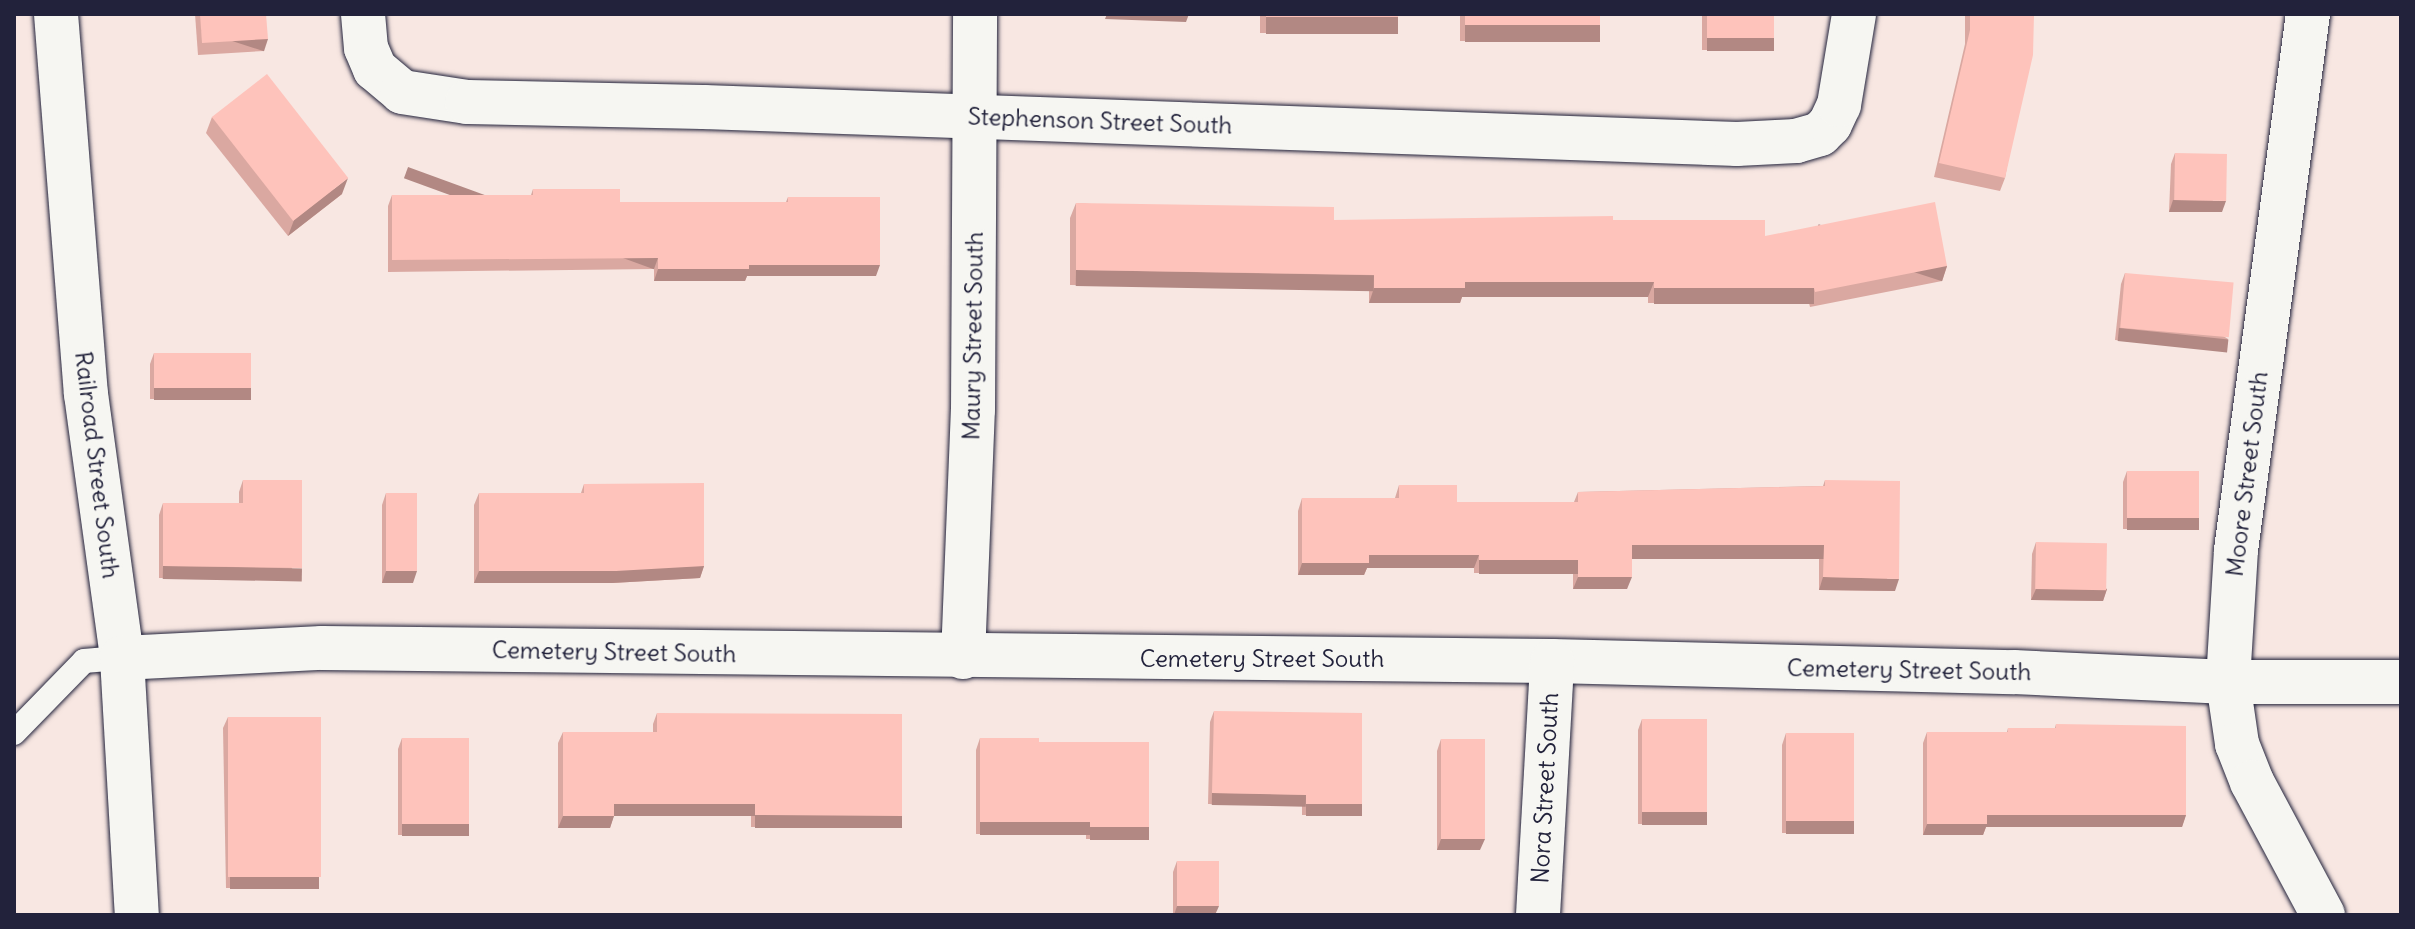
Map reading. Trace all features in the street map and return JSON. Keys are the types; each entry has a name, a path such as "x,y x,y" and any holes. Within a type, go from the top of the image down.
{"street":[{"name":"Railroad Street South","path":"56,14 86,394 122,658 137,915"},
{"name":"Stephenson Street South","path":"363,14 366,48 375,69 402,92 467,102 976,116 1737,144 1796,141 1820,134 1830,124 1839,105 1854,14"},
{"name":"Maury Street South","path":"963,657 973,410 975,14"},
{"name":"Moore Street South","path":"2308,14 2238,534 2228,682 2237,744 2252,782 2323,915"},
{"name":"Cemetery Street South","path":"122,658 322,648 1552,661 2014,672 2228,682 2401,682"},
{"name":"Nora Street South","path":"1538,915 1552,661"}],"lane":[{"path":"14,733 84,661 122,658"}],"building":[{"path":"200,14 266,14 268,39 202,43"},
{"path":"1266,14 1398,14 1398,17 1266,17"},
{"path":"1465,14 1600,14 1600,25 1465,25"},
{"path":"1707,14 1774,14 1774,38 1707,38"},
{"path":"1970,14 2034,14 2033,55 2005,178 1939,163 1970,30"},
{"path":"267,74 348,178 293,221 212,117"},
{"path":"2175,153 2227,154 2226,201 2174,200"},
{"path":"533,189 620,189 620,202 788,202 788,197 880,197 880,265 658,269 658,258 392,260 392,195 533,195"},
{"path":"1935,202 1947,266 1815,292 1814,288 1654,288 1654,282 1465,282 1465,288 1374,288 1374,275 1076,270 1076,203 1334,207 1334,220 1613,216 1613,220 1765,220 1765,236"},
{"path":"2125,273 2234,282 2229,337 2120,328"},
{"path":"154,353 251,353 251,388 154,388"},
{"path":"2127,471 2199,471 2199,518 2127,518"},
{"path":"243,480 302,480 302,568 163,566 163,503 243,503"},
{"path":"1825,480 1900,481 1899,579 1823,577 1824,545 1632,545 1632,577 1578,577 1578,560 1479,560 1479,555 1369,555 1369,563 1302,563 1302,498 1399,498 1399,485 1457,485 1457,502 1578,502 1578,492 1825,486"},
{"path":"704,483 704,566 616,571 479,571 479,493 584,493 584,484"},
{"path":"386,493 417,493 417,571 386,571"},
{"path":"2036,542 2107,543 2106,590 2035,589"},
{"path":"1214,711 1362,713 1362,804 1306,804 1306,795 1212,793"},
{"path":"657,713 902,714 902,816 755,815 755,804 614,804 614,816 563,816 563,732 657,732"},
{"path":"228,717 321,717 321,877 228,877"},
{"path":"1642,719 1707,719 1707,812 1642,812"},
{"path":"2056,724 2186,726 2186,815 1987,815 1987,824 1927,824 1927,732 2008,732 2008,728 2056,728"},
{"path":"1786,733 1854,733 1854,821 1786,821"},
{"path":"402,738 469,738 469,824 402,824"},
{"path":"980,738 1039,738 1039,742 1149,742 1149,827 1090,827 1090,822 980,822"},
{"path":"1441,739 1485,739 1485,839 1441,839"},
{"path":"1177,861 1219,861 1219,906 1177,906"}]}
